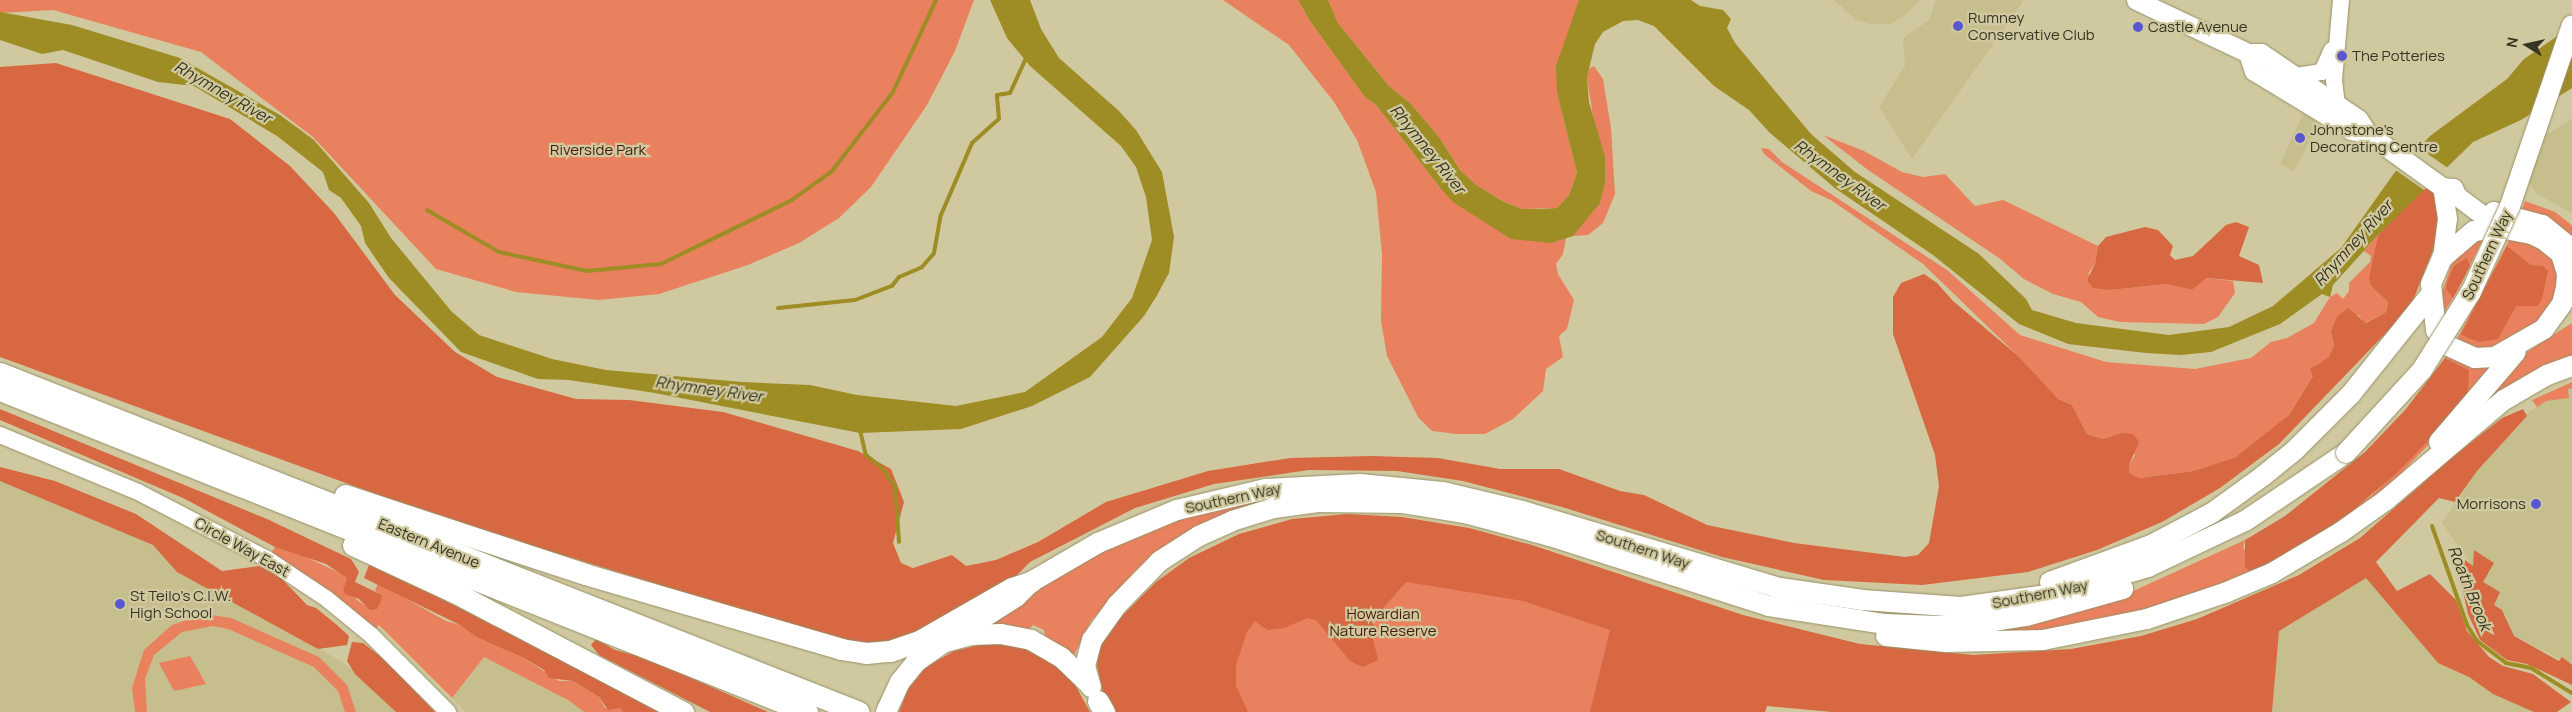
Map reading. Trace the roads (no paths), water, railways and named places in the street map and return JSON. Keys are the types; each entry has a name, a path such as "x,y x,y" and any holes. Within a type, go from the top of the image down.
{"highway":[{"name":"Eastern Avenue","path":"0,373 212,465 807,712"},
{"name":"Eastern Avenue","path":"0,390 212,465 859,712"},
{"path":"212,465 300,479 662,597 690,609 848,659 874,661 898,658 945,642"},
{"path":"212,465 289,516 454,592 683,712"},
{"path":"662,597 693,603 841,650 880,652 919,641 1012,588 1031,582"}],"main road":[{"path":"2136,0 2248,53 2261,53 2358,119 2367,134"},
{"name":"Southern Way","path":"1099,703 1085,666 1092,640 1117,605 1160,561 1217,527 1252,514 1291,505 1340,500 1384,502 1469,514 1550,536 1769,606 1875,623 1939,626 2026,616 2070,605 2150,578 2253,527 2322,480 2422,370 2472,292 2510,206 2572,25"},
{"path":"2248,53 2254,71 2351,130 2367,134 2448,188 2500,228"},
{"path":"2431,294 2436,330 2446,345 2459,352 2488,358 2522,344 2563,317 2568,255 2542,224 2503,216 2462,189 2448,188"},
{"path":"1895,602 1987,595 2043,584 2125,557 2192,524 2263,476 2320,427 2370,372 2431,294 2442,258 2447,218 2448,188"},
{"path":"2442,258 2474,231 2500,228 2538,236 2568,255"},
{"path":"2386,500 2522,344"},
{"path":"1769,606 1845,629 1915,639 1993,643 2070,636 2147,619 2227,592 2292,562 2386,500 2504,400 2547,375 2572,366"},
{"name":"Southern Way","path":"886,712 893,692 916,662 1016,597 1031,582 1098,543 1177,510 1266,489 1360,484 1411,488 1491,502 1780,588 1928,606 1983,604 2022,600 2110,580 2179,554 2245,521 2346,453"},
{"path":"945,642 988,634 1020,636 1050,649 1071,665 1099,703"}],"street":[{"path":"2338,105 2334,88 2335,44 2341,0"},
{"path":"2296,76 2322,72 2335,44"},
{"name":"Circle Way East","path":"0,435 155,500 267,559 327,599 371,635 448,712"}],"water":[{"name":"Rhymney River","path":"990,0 1030,0 1041,29 1059,58 1119,111 1136,130 1162,172 1174,237 1169,273 1156,297 1144,316 1090,377 1032,406 961,429 860,433 655,393 569,380 538,379 461,352 389,278 365,243 361,226 341,198 329,190 323,172 277,136 194,86 158,82 63,50 42,54 0,40 0,12 72,25 180,58 280,115 314,140 369,203 391,238 452,312 479,335 552,359 606,370 742,382 810,385 857,395 956,406 1025,392 1102,337 1132,298 1152,240 1146,197 1136,167 1121,146 1030,66 1007,38"},
{"name":"Rhymney River","path":"1298,0 1328,0 1338,23 1389,86 1411,104 1439,137 1460,170 1475,184 1502,201 1522,209 1557,208 1569,195 1577,173 1557,93 1556,66 1579,0 1691,0 1700,6 1723,10 1731,19 1727,28 1735,43 1811,134 1855,172 1979,254 2026,299 2032,310 2076,323 2169,335 2229,327 2273,306 2341,248 2395,172 2430,136 2507,79 2524,59 2572,26 2572,88 2521,120 2473,142 2379,234 2333,285 2330,297 2322,294 2280,324 2211,352 2180,355 2146,353 2068,344 2019,324 1933,255 1836,189 1770,133 1749,110 1714,86 1654,26 1638,20 1623,21 1603,32 1595,44 1587,77 1589,102 1605,157 1605,182 1600,203 1573,236 1551,243 1511,239 1453,202 1441,189 1377,106 1364,96 1310,21"}],"waterway":[{"path":"427,210 499,252 587,271 661,264 792,200 832,171 893,92 936,0"},
{"path":"778,308 855,300 892,286 899,277 922,267 934,253 941,215 972,143 999,119 997,95 1010,93 1027,56"},
{"path":"860,430 866,455 882,468 895,486 899,542"},
{"name":"Roath Brook","path":"2432,526 2467,625 2477,641 2506,663 2531,668 2572,693"}],"place":[{"name":"Rumney Conservative Club","path":"1958,26"},
{"name":"Castle Avenue","path":"2138,27"},
{"name":"The Potteries","path":"2342,56"},
{"name":"Johnstone's Decorating Centre","path":"2300,138"},
{"name":"Morrisons","path":"2536,504"},
{"name":"St Teilo's C.I.W. High School","path":"120,604"}],"park label":[{"name":"Riverside Park","path":"598,150"},
{"name":"Howardian Nature Reserve","path":"1383,622"}]}
